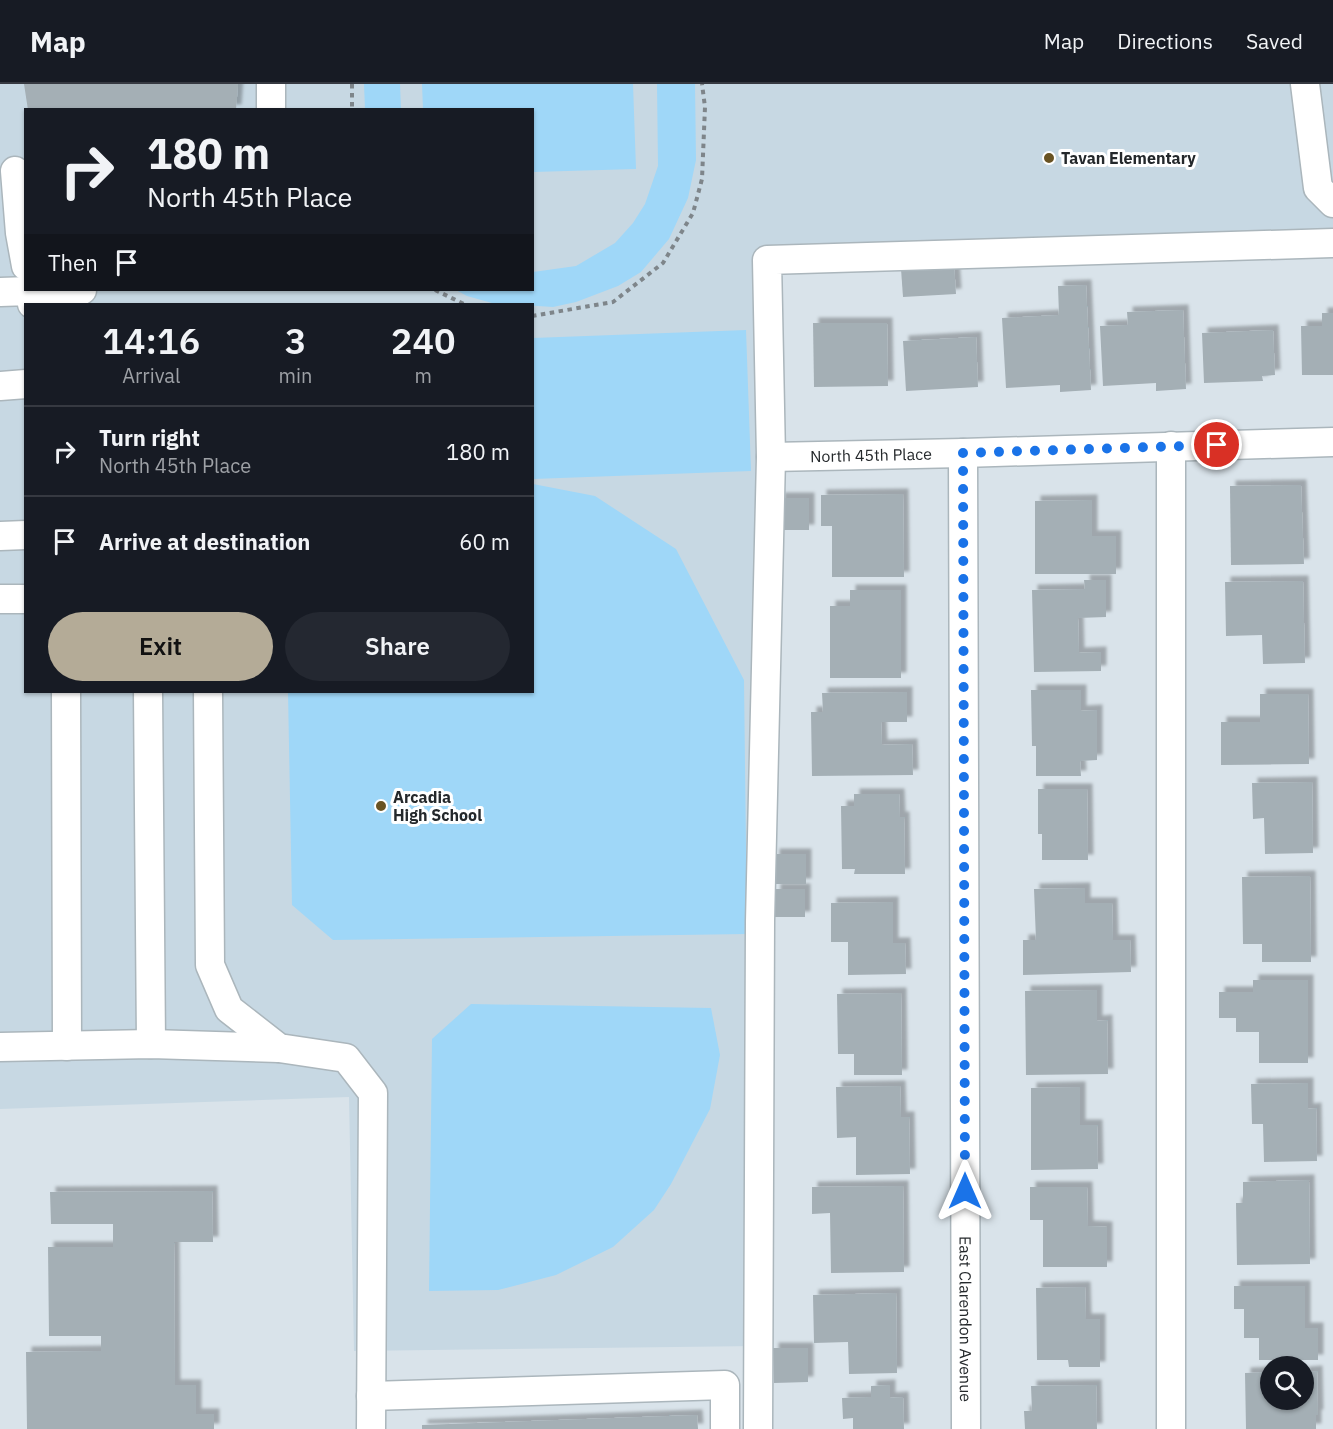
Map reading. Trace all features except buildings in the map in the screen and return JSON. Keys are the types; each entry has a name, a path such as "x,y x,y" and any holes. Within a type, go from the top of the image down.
{"street":[{"path":"271,84 271,108"},
{"path":"1305,84 1318,188 1333,203"},
{"path":"14,171 23,233"},
{"path":"758,1429 760,921 771,457 767,260 1333,243"},
{"path":"0,292 24,289"},
{"path":"0,386 24,384"},
{"name":"North 45th Place","path":"771,457 1333,442"},
{"path":"1171,446 1171,1429"},
{"name":"East Clarendon Avenue","path":"963,453 966,1429"},
{"path":"0,536 24,535"},
{"path":"0,599 24,599"},
{"path":"66,693 67,1046"},
{"path":"148,693 151,1044"},
{"path":"208,693 210,965 229,1009 279,1048"},
{"path":"0,1047 151,1044 279,1048 346,1058 374,1094 371,1429"},
{"path":"371,1396 725,1385 725,1429"}],"path":[{"path":"352,84 352,108"},
{"path":"534,316 613,302 663,263 693,213 702,179 705,107 702,84"},
{"path":"437,291 462,303"}],"shaded area":[{"name":"Arcadia High School","path":"0,84 1333,84 1333,232 767,252 758,1346 354,1351 349,1097 0,1109"},
{"path":"364,84 400,84 401,108 365,108"},
{"path":"422,84 633,84 636,169 534,172 534,108 423,108"},
{"path":"657,84 695,84 696,160 688,198 669,239 641,272 618,286 576,302 553,307 534,306 534,303 492,303 458,291 534,291 534,272 576,266 615,243 633,223 645,204 658,166"},
{"path":"746,330 751,471 534,479 534,338"},
{"path":"534,484 595,496 676,549 744,680 747,934 333,940 292,905 288,693 534,693"},
{"path":"471,1004 711,1008 720,1055 710,1109 671,1184 654,1210 613,1247 556,1275 498,1290 429,1291 432,1039"}],"place":[{"name":"Tavan Elementary","path":"1049,158"},
{"name":"Arcadia High School","path":"381,806"}],"route":[{"path":"965,1191 963,453 1217,445"}]}
